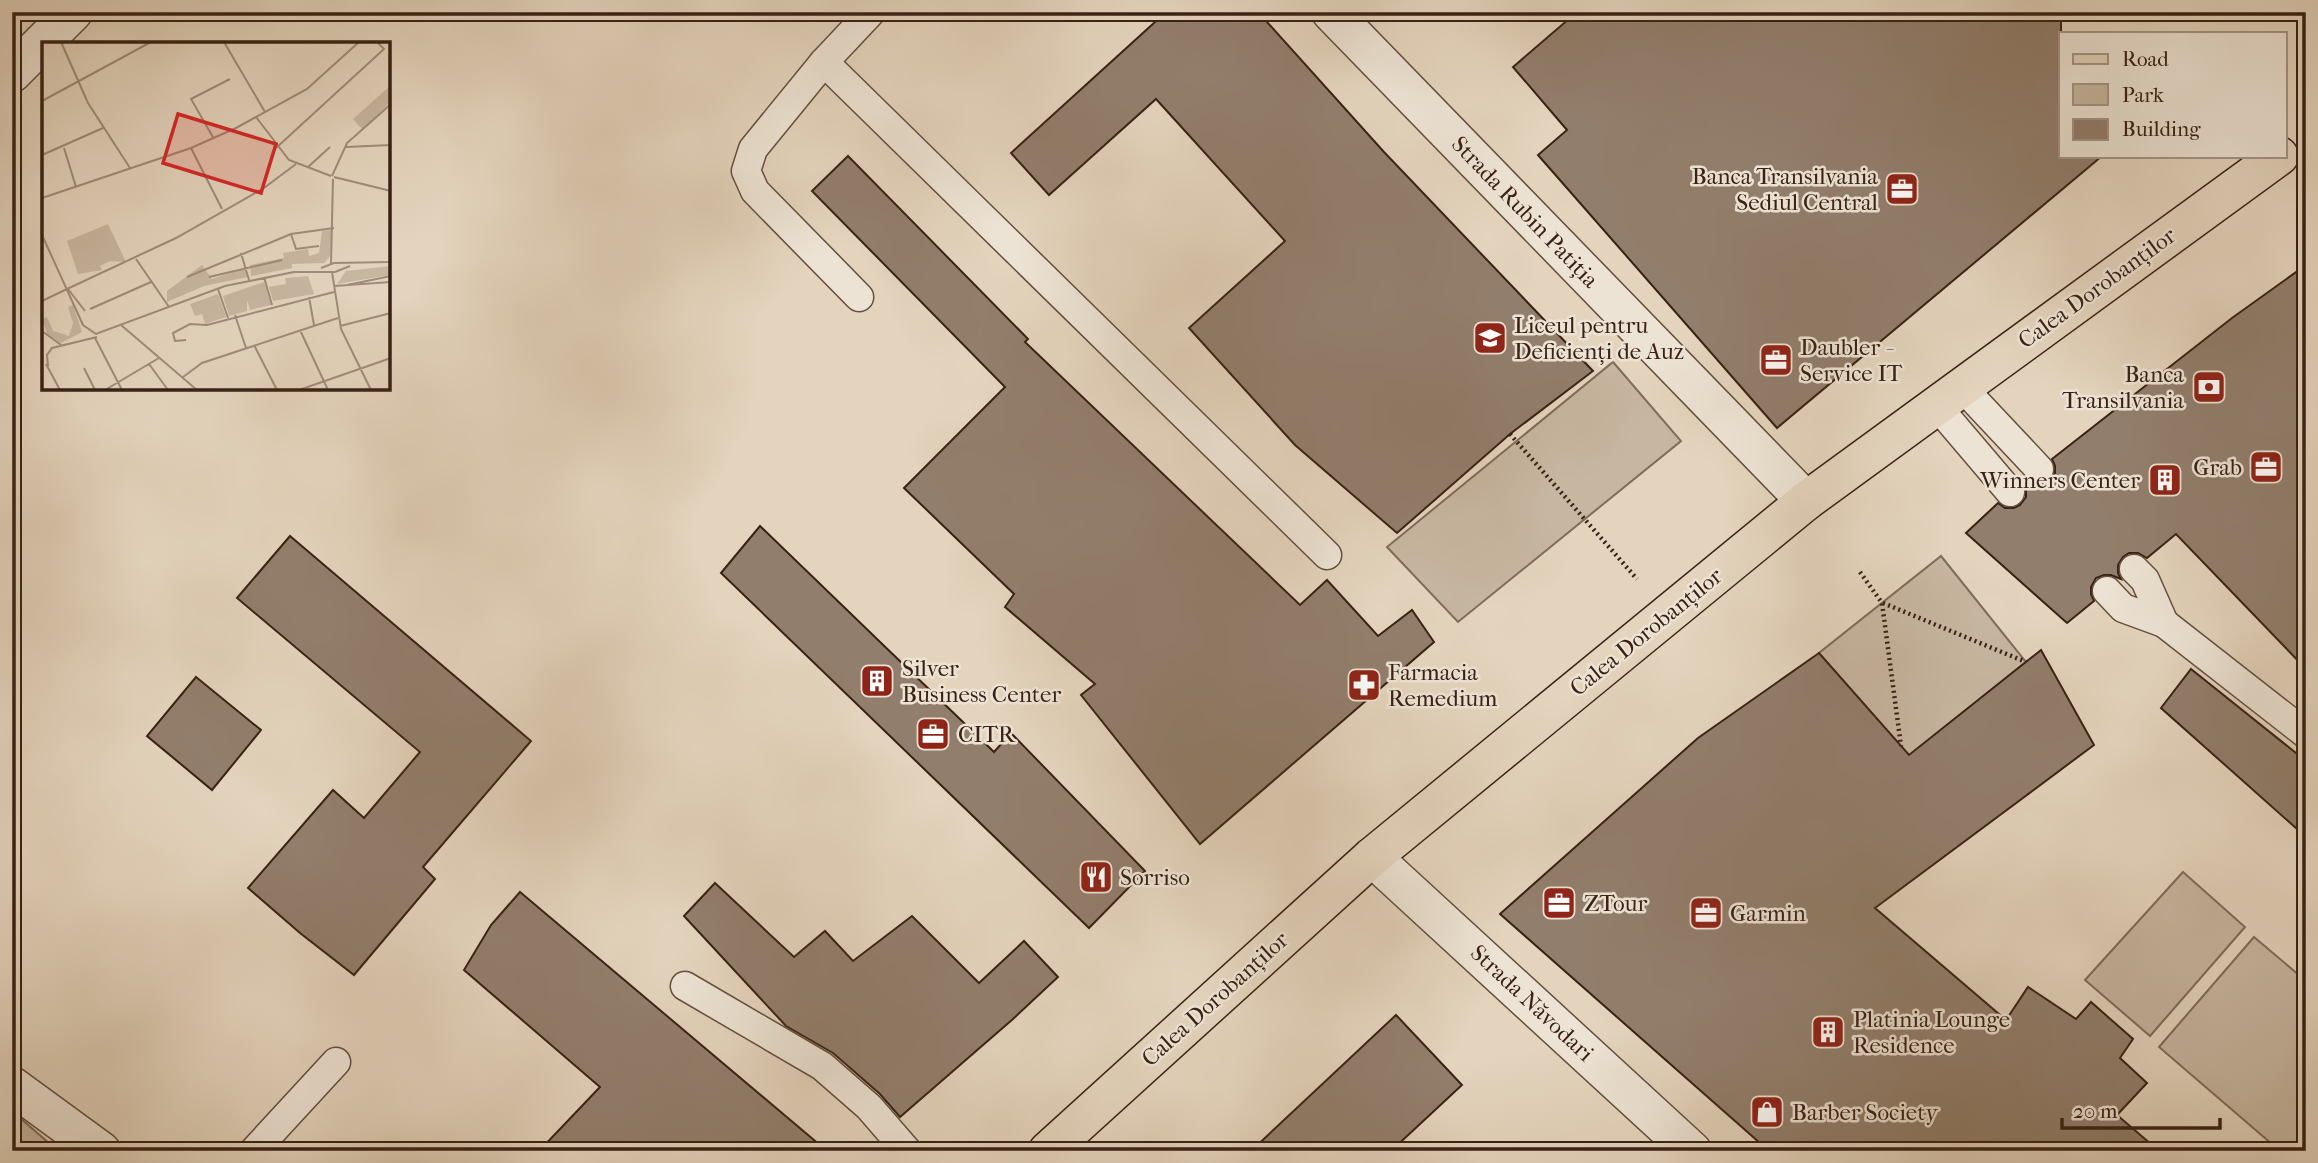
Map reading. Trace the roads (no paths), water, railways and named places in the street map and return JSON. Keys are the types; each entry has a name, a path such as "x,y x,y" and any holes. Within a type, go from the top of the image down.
{"main road":[{"path":"2286,151 2306,136"},
{"name":"Calea Dorobanților","path":"1048,1151 1372,857 1806,501 2276,158"}],"street":[{"path":"12,72 72,12"},
{"name":"Strada Rubin Patiția","path":"1331,12 1806,501"},
{"name":"Strada Năvodari","path":"1372,857 1692,1151"},
{"path":"12,1086 101,1151"}],"lane":[{"path":"859,297 755,191 746,171 753,149 824,62 871,12"},
{"path":"824,62 1327,555"},
{"path":"1948,396 2039,469"},
{"path":"1948,396 2010,492"},
{"path":"2134,569 2145,580 2164,623"},
{"path":"2107,591 2123,608 2164,623 2303,728"},
{"path":"685,986 822,1066 869,1107 907,1151"},
{"path":"254,1151 336,1062"}],"place":[{"name":"Banca Transilvania Sediul Central","path":"1902,189"},
{"name":"Liceul pentru Deficienți de Auz","path":"1490,338"},
{"name":"Daubler - Service IT","path":"1776,360"},
{"name":"Banca Transilvania","path":"2209,387"},
{"name":"Grab","path":"2266,467"},
{"name":"Winners Center","path":"2165,480"},
{"name":"Silver Business Center","path":"877,681"},
{"name":"Farmacia Remedium","path":"1364,685"},
{"name":"CITR","path":"933,734"},
{"name":"Sorriso","path":"1096,877"},
{"name":"ZTour","path":"1559,903"},
{"name":"Garmin","path":"1706,913"},
{"name":"Platinia Lounge Residence","path":"1828,1032"},
{"name":"Barber Society","path":"1767,1112"}]}
